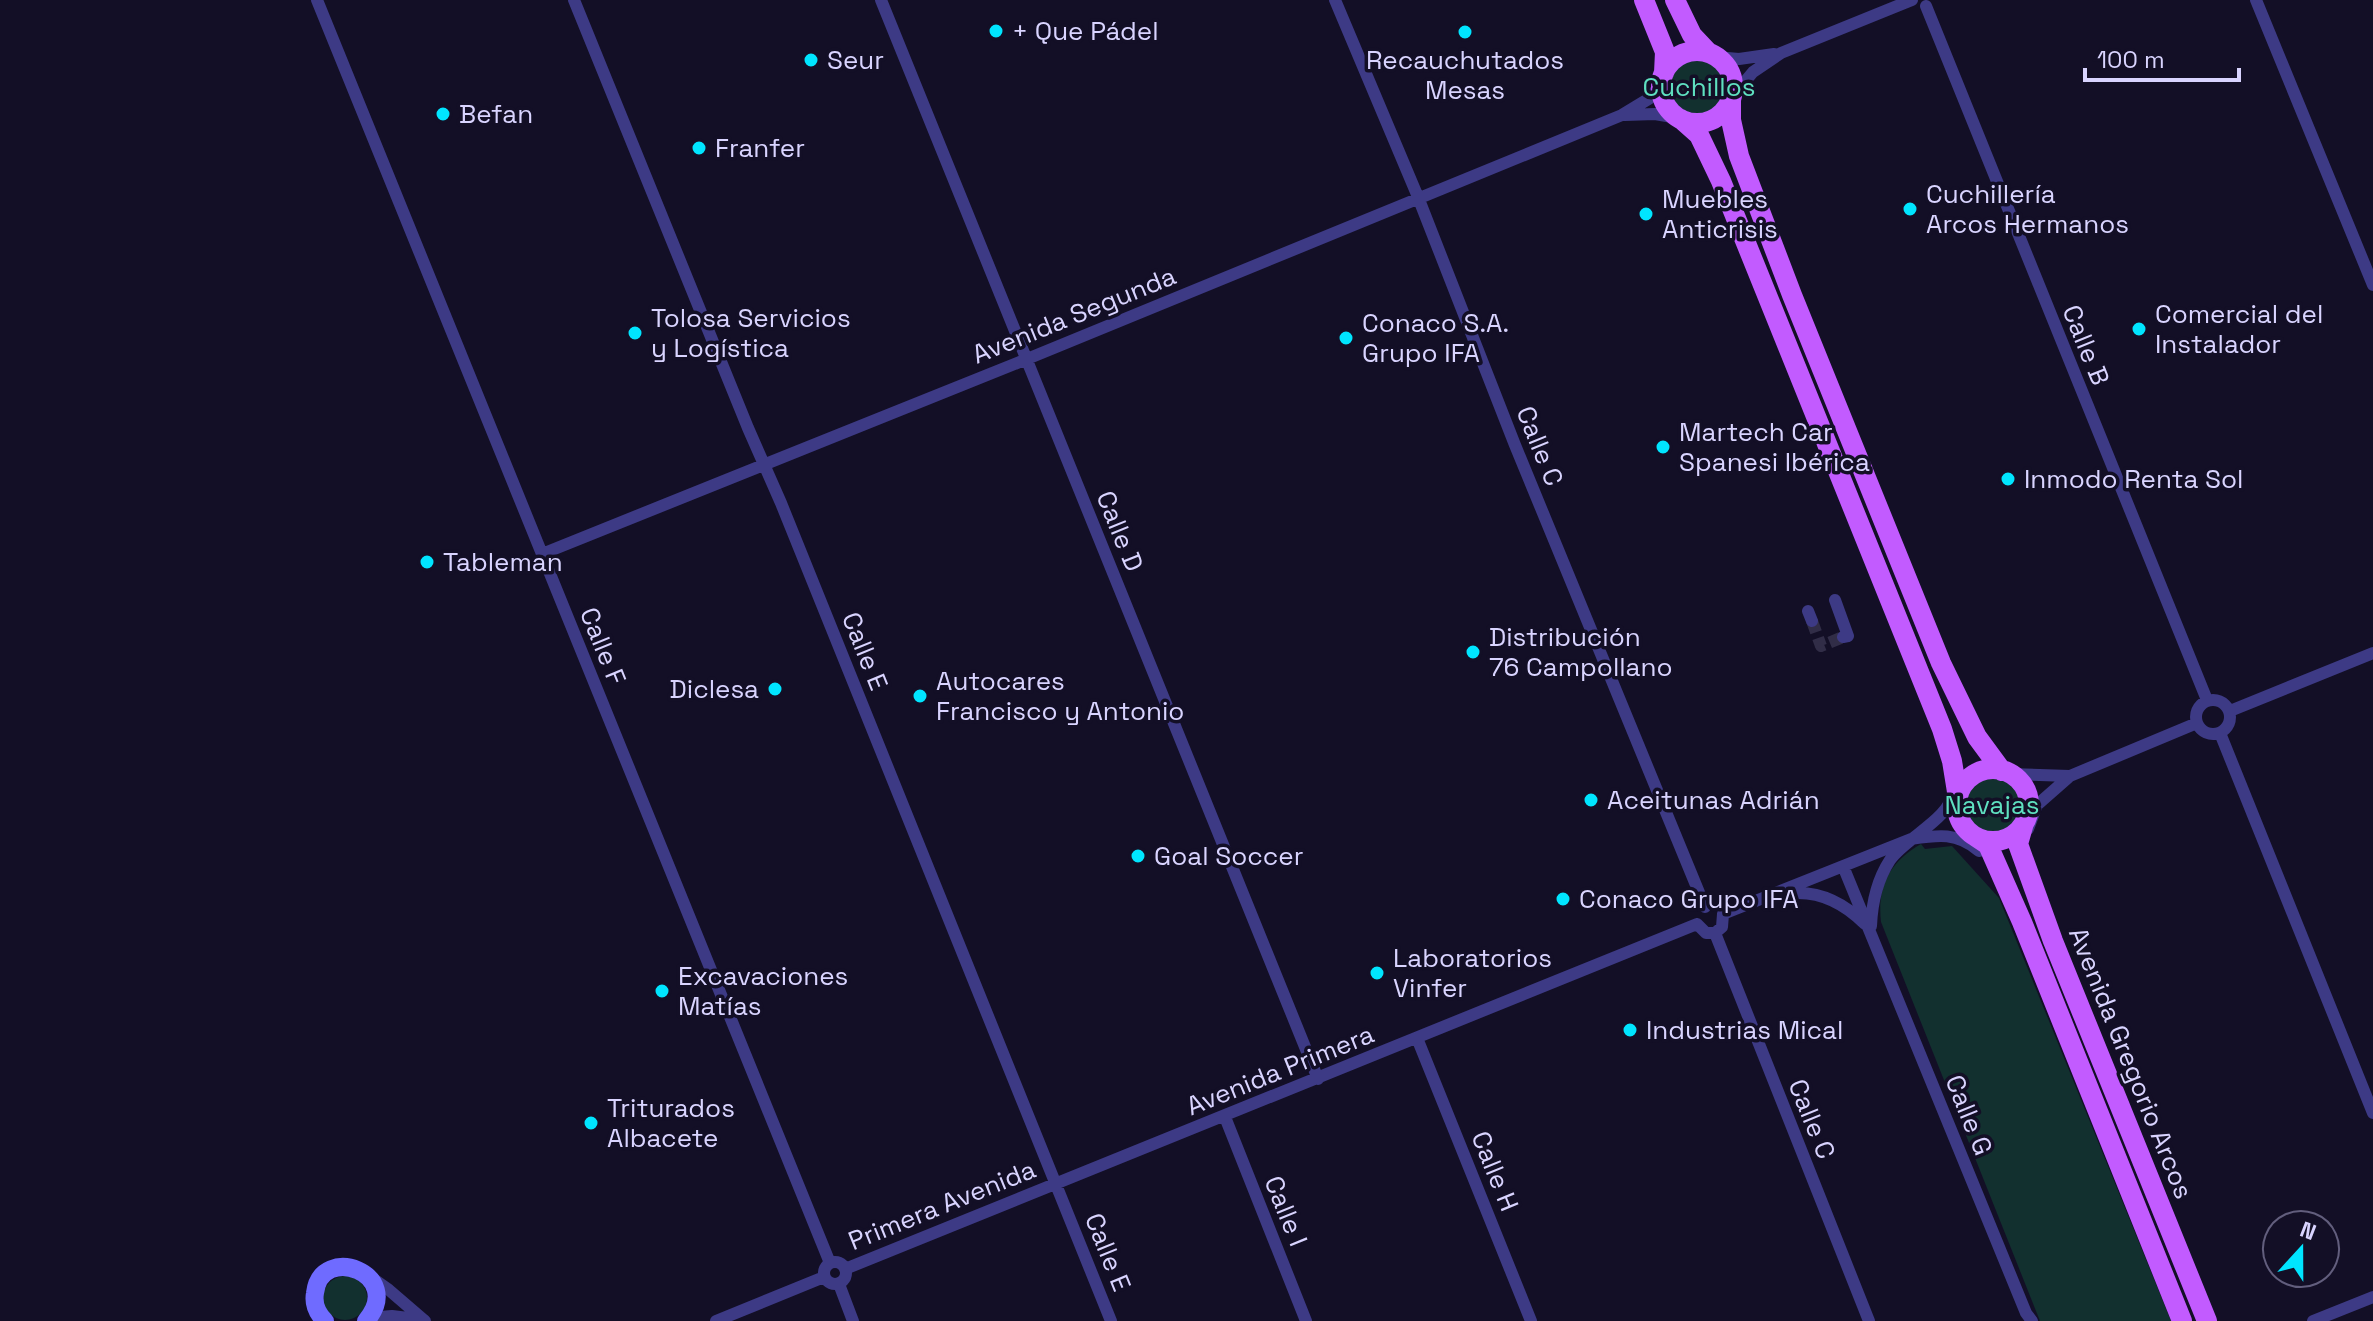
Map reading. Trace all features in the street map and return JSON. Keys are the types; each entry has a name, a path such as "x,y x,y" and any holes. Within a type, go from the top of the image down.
{"main road":[{"path":"1644,0 1665,52 1665,103 1699,135 1721,181 1942,729 1954,772 1953,803 1958,816 1968,836 1993,841 2006,839 2030,813 2025,790 1983,748 1947,676 1792,295 1739,156 1731,120 1730,72 1692,35 1675,0"},
{"path":"1663,78 1672,61 1683,54 1694,51 1712,55"},
{"path":"1679,118 1691,123 1715,119 1725,112 1732,99"},
{"path":"1953,803 1963,785 1974,775 1987,770 2005,772"},
{"name":"Avenida Gregorio Arcos","path":"2030,813 2018,844 2053,941 2207,1321"},
{"name":"Avenida Gregorio Arcos","path":"1968,836 1988,845 2022,922 2182,1321"},
{"path":"325,1321 314,1303 316,1286 335,1268 344,1266 353,1267 369,1277 376,1293 376,1302 368,1320"}],"street":[{"name":"Calle F","path":"317,0 830,1263"},
{"name":"Calle E","path":"574,0 1111,1321"},
{"name":"Calle D","path":"881,0 1318,1079"},
{"name":"Calle C","path":"1335,0 1418,197 1515,445 1705,907"},
{"path":"1732,99 1753,72 1781,53 1912,0 1918,6 1929,3"},
{"path":"2256,0 2373,285"},
{"name":"Calle B","path":"1929,3 2207,700"},
{"path":"1712,55 1739,59 1781,53"},
{"name":"Avenida Segunda","path":"542,554 1622,115 1650,98 1663,78"},
{"name":"Avenida Segunda","path":"1622,115 1655,114 1679,118"},
{"path":"1835,600 1848,636 1843,637"},
{"path":"2230,711 2373,653"},
{"path":"2207,700 2220,700 2230,711 2229,724 2220,733 2209,734 2197,723 2197,711 2207,700"},
{"path":"2030,813 2070,776 2197,723"},
{"path":"2220,733 2373,1113"},
{"path":"2005,772 2070,776"},
{"path":"1911,839 1953,803"},
{"path":"1723,914 1911,839 1968,836"},
{"name":"Calle G","path":"1870,931 1878,881 1892,857 1911,839"},
{"name":"Calle G","path":"1843,866 2028,1318"},
{"name":"Calle G","path":"1762,898 1796,892 1823,896 1843,905 1870,931"},
{"path":"1705,907 1715,907 1723,914 1722,927 1715,933 1706,933 1697,924 1697,914 1705,907"},
{"name":"Avenida Primera","path":"1056,1182 1225,1117 1697,924"},
{"name":"Calle C","path":"1715,933 1869,1321"},
{"name":"Calle H","path":"1417,1038 1531,1321"},
{"name":"Calle I","path":"1225,1117 1306,1321"},
{"name":"Primera Avenida","path":"845,1269 1056,1182"},
{"path":"838,1262 845,1269 845,1279 839,1284 829,1283 824,1277 830,1263 838,1262"},
{"path":"369,1277 425,1321"},
{"path":"716,1321 824,1277"},
{"path":"839,1284 853,1321"},
{"path":"2313,1321 2372,1297"},
{"path":"368,1320 392,1316 425,1321"}],"green space":[{"name":"Cuchillos","path":"1699,58 1720,66 1728,87 1720,108 1699,116 1678,108 1670,87 1678,66"},
{"name":"Navajas","path":"1992,776 2013,784 2021,805 2013,826 1992,834 1971,826 1963,805 1971,784"},
{"path":"1921,844 1925,849 1952,846 1999,898 2171,1321 2040,1321 1881,922 1883,887 1893,867"},
{"path":"345,1276 361,1282 367,1298 361,1314 345,1320 329,1314 323,1298 329,1282"}],"tunnel":[{"path":"1812,621 1821,646 1843,637"}],"place":[{"name":"+ Que Pádel","path":"996,31"},
{"name":"Recauchutados Mesas","path":"1465,32"},
{"name":"Seur","path":"811,60"},
{"name":"Befan","path":"443,114"},
{"name":"Franfer","path":"699,148"},
{"name":"Cuchillería Arcos Hermanos","path":"1910,209"},
{"name":"Muebles Anticrisis","path":"1646,214"},
{"name":"Comercial del Instalador","path":"2139,329"},
{"name":"Tolosa Servicios y Logística","path":"635,333"},
{"name":"Conaco S.A. Grupo IFA","path":"1346,338"},
{"name":"Martech Car Spanesi Ibérica","path":"1663,447"},
{"name":"Inmodo Renta Sol","path":"2008,479"},
{"name":"Tableman","path":"427,562"},
{"name":"Distribución 76 Campollano","path":"1473,652"},
{"name":"Diclesa","path":"775,689"},
{"name":"Autocares Francisco y Antonio","path":"920,696"},
{"name":"Aceitunas Adrián","path":"1591,800"},
{"name":"Goal Soccer","path":"1138,856"},
{"name":"Conaco Grupo IFA","path":"1563,899"},
{"name":"Laboratorios Vinfer","path":"1377,973"},
{"name":"Excavaciones Matías","path":"662,991"},
{"name":"Industrias Mical","path":"1630,1030"},
{"name":"Triturados Albacete","path":"591,1123"}]}
